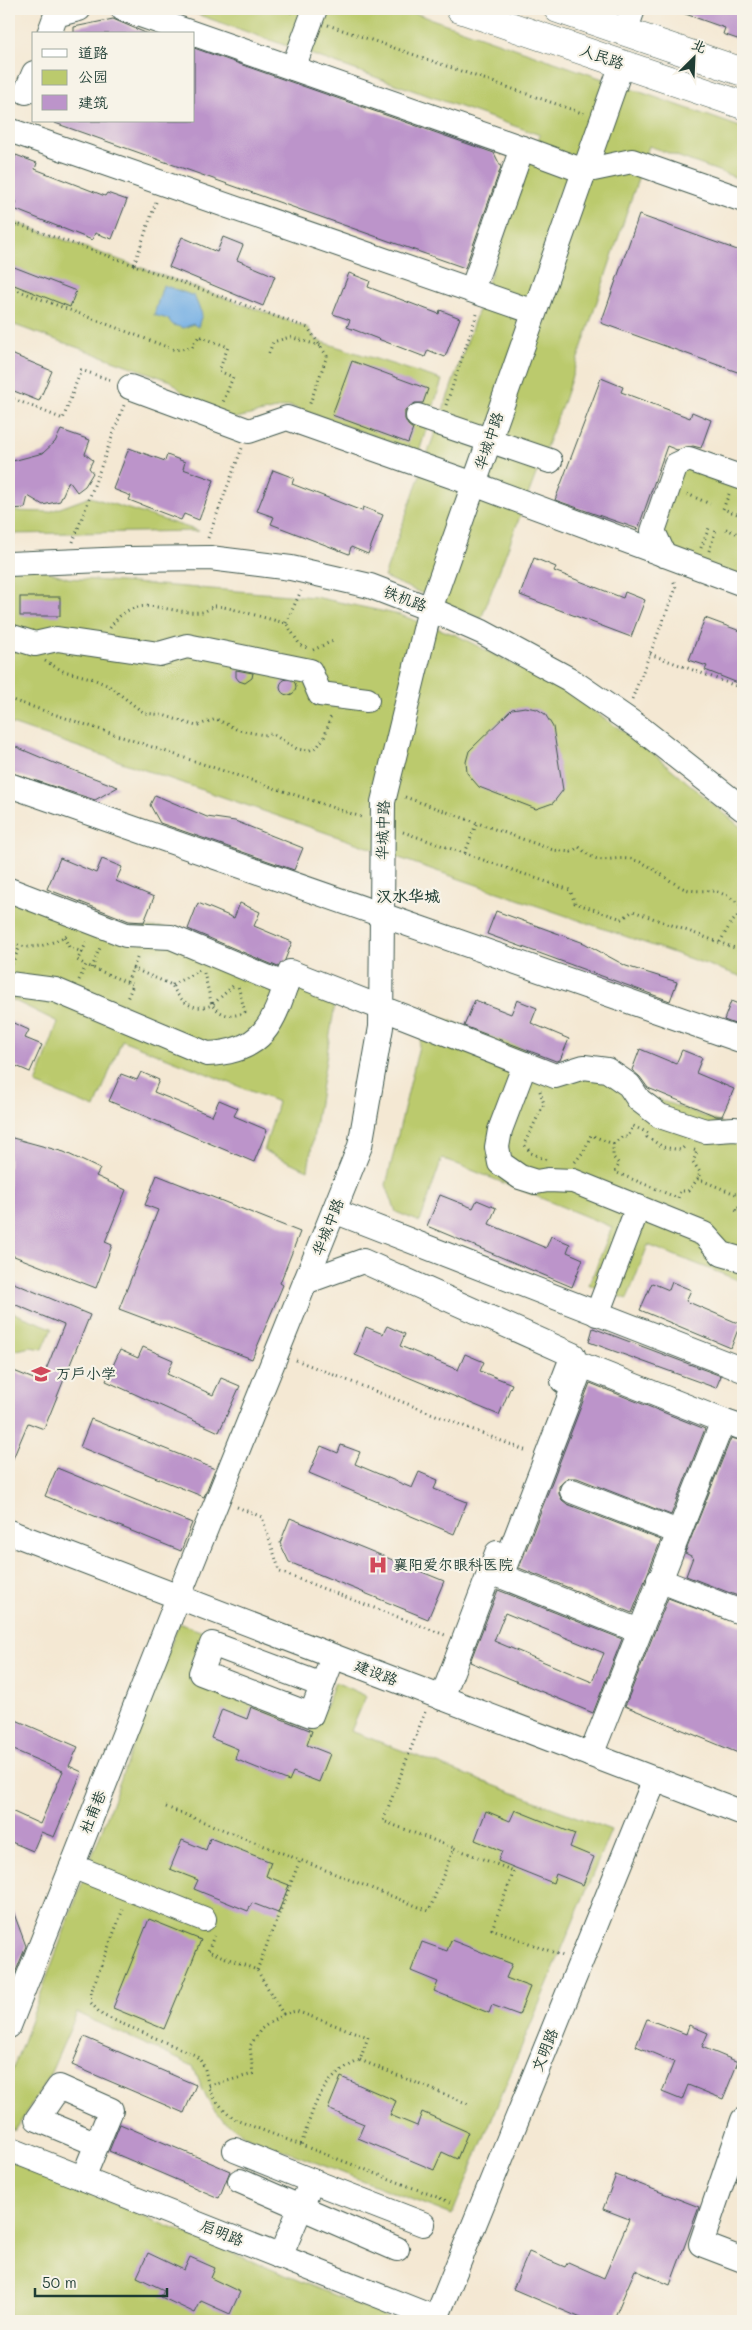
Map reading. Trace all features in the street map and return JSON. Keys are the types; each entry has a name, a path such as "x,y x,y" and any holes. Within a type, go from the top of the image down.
{"main road":[{"name":"人民路","path":"460,9 743,105"},
{"name":"人民路","path":"558,9 629,20 743,72"}],"street":[{"path":"49,32 56,15 79,9"},
{"path":"123,9 189,32"},
{"path":"293,68 313,14"},
{"path":"195,34 584,171 632,161 743,200"},
{"name":"华城中路","path":"178,1598 360,1146 381,1027 382,802 430,608 622,64"},
{"path":"9,130 534,312"},
{"path":"478,292 522,148"},
{"path":"130,387 249,431 286,418 474,484 743,584"},
{"path":"429,420 550,461"},
{"path":"664,555 653,531 676,465 689,459 740,476"},
{"name":"铁机路","path":"9,564 200,558 291,568 370,586 430,608 482,632 569,679 625,718 743,810"},
{"path":"9,636 35,644 57,639 159,654 188,646 310,670 320,694 367,700"},
{"path":"9,785 743,1041"},
{"path":"9,890 126,935 171,937 286,985"},
{"path":"9,984 55,990 207,1054 229,1053 250,1044 264,1033 278,1008 290,972 381,1006 555,1076 584,1067 607,1070 628,1085 638,1100 660,1116 705,1131 743,1130"},
{"path":"525,1064 500,1130 497,1147 500,1163 520,1177 536,1182 548,1180 574,1181 704,1234 722,1254 743,1260"},
{"path":"597,1314 638,1208"},
{"path":"334,1211 743,1370"},
{"path":"305,1282 363,1262 573,1355 463,1642 437,1696"},
{"path":"591,1755 678,1532 733,1424 582,1366 501,1576 639,1631"},
{"path":"572,1491 678,1532"},
{"name":"建设路","path":"9,1532 743,1813"},
{"path":"659,1580 743,1613"},
{"name":"杜甫巷","path":"9,2026 178,1598"},
{"path":"322,1685 333,1657"},
{"name":"文明路","path":"435,2320 655,1779"},
{"path":"72,1866 204,1919"},
{"path":"743,2120 701,2244 743,2260"},
{"path":"82,2178 97,2144"},
{"name":"启明路","path":"9,2149 435,2320"},
{"path":"235,2150 423,2224"},
{"path":"240,2181 397,2249"},
{"path":"280,2257 312,2181"}],"path":[{"path":"281,9 313,14 602,120"},
{"path":"134,265 163,183"},
{"path":"9,233 17,224 308,328 327,356 302,424"},
{"path":"9,287 175,350 192,347 199,336 228,347 219,371 233,376 216,419"},
{"path":"429,420 478,292"},
{"path":"269,354 273,342 290,337 321,347"},
{"path":"9,397 63,419 81,370 130,387 66,561"},
{"path":"200,558 249,431"},
{"path":"740,476 723,508 743,516"},
{"path":"669,486 710,504"},
{"path":"726,529 743,536"},
{"path":"625,718 676,588 664,555"},
{"path":"286,623 310,572"},
{"path":"99,645 117,617 133,607 156,606 202,612 216,606 286,623 300,645 313,650 333,641"},
{"path":"35,644 39,656 49,665 109,686 144,712 163,715 196,726 216,719 238,730 264,735 272,734 302,750 308,751 318,746 325,736 331,722 332,696"},
{"path":"650,654 736,686 743,694"},
{"path":"9,699 382,824 570,890 575,903 622,920 633,911 743,951"},
{"path":"386,790 552,850 571,852 580,847 591,858 603,860 628,859 642,863 684,888 717,892 736,901 743,907"},
{"path":"465,853 477,822"},
{"path":"720,942 733,921 743,914"},
{"path":"9,940 20,946 46,945 64,937 89,921"},
{"path":"64,937 69,947 82,952"},
{"path":"101,946 87,940 78,960 133,985 119,1017"},
{"path":"9,970 20,946"},
{"path":"72,997 86,965"},
{"path":"132,968 172,985 177,996 185,1003 197,1008 212,1005 237,982 245,1012 236,1016 229,1015 220,1013 212,1005 203,968 172,985"},
{"path":"525,1064 539,1088 544,1104 524,1144 531,1153 548,1160"},
{"path":"633,1126 648,1133 647,1137 663,1147 681,1150 683,1146 697,1151 693,1162 700,1172 698,1179 688,1191 680,1191 678,1198 615,1172 619,1164 613,1157 613,1144 622,1137 628,1137 633,1126"},
{"path":"570,1165 584,1151 591,1135 613,1144"},
{"path":"698,1179 743,1197"},
{"path":"743,1205 735,1210 743,1214"},
{"path":"277,1352 535,1454"},
{"path":"218,1500 262,1517 280,1572 463,1642"},
{"path":"437,1696 383,1821 514,1871 492,1928 580,1962"},
{"path":"166,1807 429,1911 454,1848"},
{"path":"257,1970 300,1860"},
{"path":"131,1890 91,1992 92,2003 102,2015 195,2055 205,2064 209,2086 219,2106 236,2120 450,2202"},
{"path":"204,1919 219,1924 208,1951 257,1970 283,2014"},
{"path":"209,2086 253,2074 250,2046 261,2029 283,2014 296,2011 368,2037 360,2060 345,2067 330,2079 318,2096 301,2145"},
{"path":"360,2060 472,2105"}],"green space":[{"path":"182,9 403,9 743,128 743,180 649,146 563,403 481,619 384,577 540,135"},
{"path":"9,220 308,328 316,340 442,380 419,452 290,406 232,419 197,407 171,381 9,323"},
{"path":"676,465 743,478 743,584 664,555 653,531"},
{"path":"90,497 199,531 9,534 9,511 49,512"},
{"path":"9,558 68,578 315,597 400,615 456,635 565,691 644,746 743,829 743,977 9,723"},
{"path":"9,886 126,928 163,927 335,1004 308,1170 264,1151 278,1102 122,1040 95,1108 36,1084 58,1022 9,998"},
{"path":"427,1012 743,1131 743,1282 648,1245 627,1299 589,1285 612,1227 442,1158 420,1222 396,1212 386,1185"},
{"path":"9,1311 52,1328 43,1349 30,1347 9,1352"},
{"path":"179,1623 208,1634 190,1681 317,1729 335,1682 366,1696 351,1731 611,1830 452,2215 244,2135 224,2120 211,2106 193,2066 77,2013 48,2079 14,2131 9,2119 9,2079"},
{"path":"11,2161 396,2321 9,2321 9,2162"}],"water":[{"path":"163,285 194,296 202,314 198,327 193,324 184,328 173,325 168,319 154,315"}],"building":[{"path":"678,9 743,9 743,41 723,34 725,28 677,11"},
{"path":"113,19 143,32 74,32 74,27"},
{"path":"195,48 494,153 501,167 465,268 55,123 195,122"},
{"path":"16,155 37,163 35,169 105,196 107,193 127,200 112,239 95,233 92,240 14,209 17,202 9,199 9,174"},
{"path":"639,215 743,252 743,374 601,323"},
{"path":"182,237 217,252 223,237 243,245 237,260 275,276 263,306 169,267"},
{"path":"9,265 76,291 70,307 9,283"},
{"path":"349,273 370,281 368,287 439,314 440,310 460,318 445,357 428,350 425,357 347,327 350,320 333,314"},
{"path":"9,353 52,371 39,401 9,389"},
{"path":"352,361 428,389 423,403 415,403 405,411 405,419 413,429 408,443 332,415"},
{"path":"601,378 623,387 621,392 690,418 692,412 711,420 701,448 693,446 677,450 667,446 638,529 555,500"},
{"path":"61,430 90,440 85,454 93,460 89,468 93,473 85,486 77,492 69,481 60,501 43,505 28,496 25,508 9,509 9,462 43,453 55,442"},
{"path":"129,448 165,461 167,455 185,462 183,469 214,480 199,520 184,514 181,520 129,500 131,496 113,489"},
{"path":"273,470 294,478 292,484 362,511 363,507 383,515 368,554 351,547 349,554 271,524 274,517 257,511"},
{"path":"534,558 556,567 554,571 623,598 625,592 645,600 631,637 520,595"},
{"path":"20,597 60,597 60,616 20,616"},
{"path":"705,618 743,632 743,685 705,670 707,666 689,660"},
{"path":"236,670 253,673 252,678 245,683 239,681 236,677"},
{"path":"285,679 291,679 296,684 294,693 285,695 280,690 280,684"},
{"path":"525,707 537,709 545,714 553,727 563,790 553,803 536,809 479,787 467,773 466,762 469,751 512,709"},
{"path":"9,744 118,787 95,800 9,772"},
{"path":"155,795 207,817 235,821 303,848 294,870 160,823 150,805"},
{"path":"60,858 96,873 102,859 122,867 116,881 154,897 144,922 129,921 47,889"},
{"path":"198,903 234,918 240,903 260,912 254,926 292,942 285,960 278,967 188,929"},
{"path":"496,911 584,943 626,966 677,982 670,1001 487,934"},
{"path":"475,1000 511,1014 517,1000 537,1008 531,1023 569,1039 560,1060 556,1061 464,1026"},
{"path":"731,1001 743,1006 743,1027 724,1020"},
{"path":"9,1021 29,1030 25,1038 42,1045 30,1072 9,1063"},
{"path":"640,1049 676,1064 682,1050 702,1058 696,1073 734,1089 722,1116 716,1116 648,1088 632,1070"},
{"path":"141,1072 159,1080 154,1092 212,1116 219,1100 238,1108 234,1116 267,1130 254,1162 109,1101 121,1074 137,1080"},
{"path":"9,1137 64,1152 100,1169 96,1176 126,1190 105,1242 112,1245 96,1288 9,1254"},
{"path":"157,1175 300,1232 280,1283 283,1285 252,1359 119,1309 158,1210 145,1205"},
{"path":"440,1195 473,1208 477,1200 496,1208 489,1224 546,1248 551,1236 570,1244 567,1252 583,1259 572,1287 427,1226"},
{"path":"9,1281 90,1315 44,1429 28,1423 9,1468 9,1369 41,1382 64,1325 9,1302"},
{"path":"672,1282 691,1290 686,1301 740,1324 731,1348 640,1310 652,1283 669,1290"},
{"path":"387,1326 405,1334 400,1346 458,1370 465,1354 484,1362 480,1371 512,1384 499,1415 355,1355 366,1327 383,1334"},
{"path":"593,1328 721,1376 716,1388 589,1342"},
{"path":"143,1347 173,1360 167,1374 213,1395 221,1378 240,1386 219,1432 106,1381 120,1350 138,1358"},
{"path":"590,1383 705,1429 671,1515 577,1478 569,1478 559,1486 559,1494 567,1504 661,1540 632,1613 519,1568"},
{"path":"91,1419 215,1469 204,1497 80,1447"},
{"path":"731,1438 743,1441 743,1598 686,1576 693,1557 685,1553"},
{"path":"341,1445 360,1452 355,1464 412,1488 419,1472 438,1480 434,1489 467,1502 454,1534 309,1473 321,1446 338,1453"},
{"path":"57,1468 192,1523 181,1551 45,1496"},
{"name":"襄阳爱尔眼科医院","path":"290,1518 444,1581 428,1619 289,1562 280,1543"},
{"path":"498,1590 622,1639 593,1713 470,1662","holes":["505,1613 604,1653 592,1682 494,1641"]},
{"path":"668,1598 743,1626 743,1755 625,1706"},
{"path":"251,1707 312,1731 307,1745 330,1754 319,1782 293,1772 289,1781 235,1759 238,1749 211,1738 222,1709 247,1719"},
{"path":"9,1717 78,1747 69,1766 82,1772 54,1837 41,1832 33,1851 9,1841 9,1810 40,1824 63,1771 9,1748"},
{"path":"515,1810 575,1834 570,1847 594,1857 583,1885 556,1874 553,1883 498,1861 502,1851 475,1840 486,1811 510,1821"},
{"path":"210,1838 271,1862 266,1876 289,1885 278,1913 252,1903 248,1911 194,1889 198,1880 170,1869 182,1840 206,1850"},
{"path":"10,1903 26,1946 14,1976 9,1974"},
{"path":"149,1919 201,1940 164,2029 113,2008"},
{"path":"451,1940 512,1964 506,1978 530,1987 519,2015 492,2005 489,2013 434,1991 438,1982 411,1971 422,1942 447,1951"},
{"path":"647,2019 686,2034 689,2025 708,2033 702,2047 738,2062 723,2099 688,2085 682,2100 662,2092 674,2062 636,2046"},
{"path":"84,2037 196,2085 184,2113 72,2065"},
{"path":"341,2077 396,2101 390,2115 417,2126 422,2112 468,2132 457,2159 442,2152 434,2170 358,2138 364,2124 328,2109"},
{"path":"120,2124 230,2171 219,2198 109,2151"},
{"path":"616,2175 699,2207 670,2285 635,2270 613,2321 588,2321 513,2289 529,2252 565,2267 568,2262 604,2278 629,2219 603,2209"},
{"path":"148,2253 184,2270 190,2257 215,2268 211,2278 240,2292 230,2314 201,2301 195,2313 161,2297 164,2290 137,2277"}],"place":[{"name":"万户小学","path":"41,1374"},
{"name":"襄阳爱尔眼科医院","path":"378,1565"}],"district":[{"name":"汉水华城","path":"408,896"}]}
